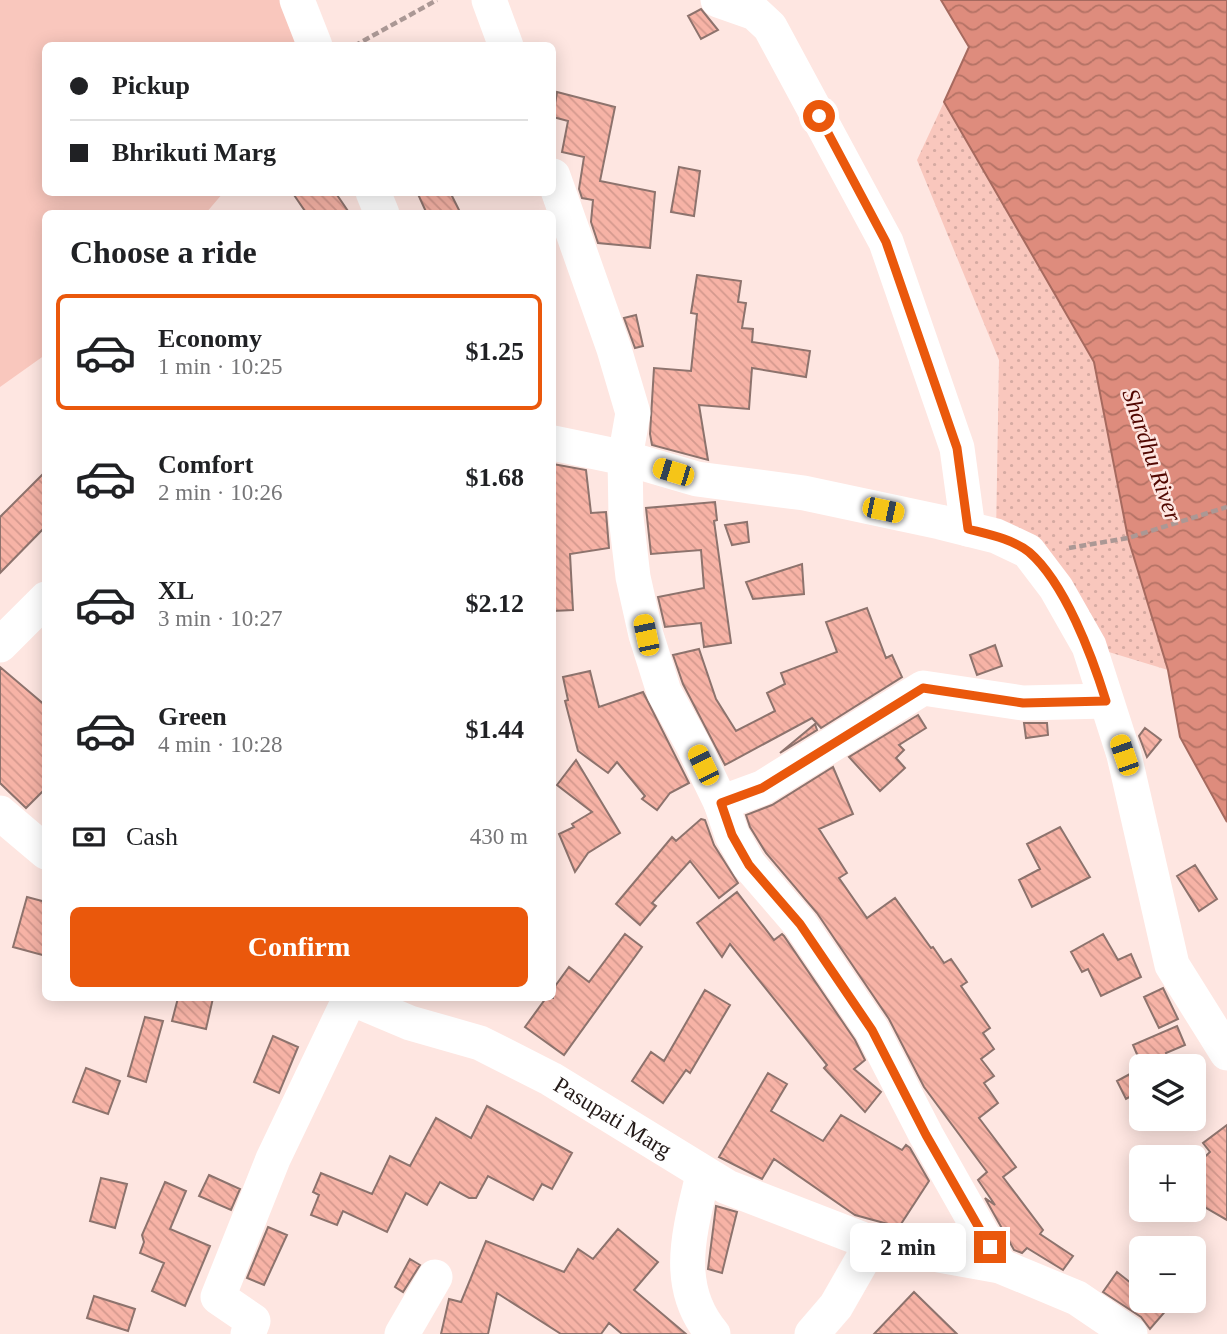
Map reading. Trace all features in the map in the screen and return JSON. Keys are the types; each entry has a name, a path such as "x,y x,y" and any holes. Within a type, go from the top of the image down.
{"street":[{"path":"297,0 313,42"},
{"path":"489,0 505,42"},
{"path":"718,0 755,6 770,27 886,242 957,448 968,529"},
{"path":"556,185 614,349 633,413 625,458 632,565 646,635 664,692 721,803 732,835 749,865 800,924 872,1030 926,1135 1000,1266"},
{"path":"556,444 625,458 697,479 804,492 968,529 996,536 1028,551 1056,588 1088,646 1124,755 1172,965 1227,1053"},
{"path":"0,645 42,603"},
{"path":"721,803 762,788 923,688 1023,703 1106,701"},
{"path":"0,813 42,849"},
{"path":"248,1334 253,1321 218,1297 273,1159 350,1001"},
{"name":"Pasupati Marg","path":"358,1001 410,1023 480,1043 551,1079 702,1175 872,1243 1000,1266 1077,1298 1130,1334"},
{"path":"702,1175 690,1233 686,1284 704,1324 713,1334"},
{"path":"812,1334 836,1306 872,1243"},
{"path":"402,1334 435,1277"}],"path":[{"path":"361,42 437,0"},
{"path":"1069,548 1128,538 1227,507"}],"shaded area":[{"path":"0,0 283,0 302,42 42,42 42,196 220,196 209,210 42,210 42,357 0,387"},
{"path":"944,102 1094,362 1128,538 1168,670 1089,646 996,536 999,360 917,160"}],"water":[{"name":"Shardhu River","path":"941,0 1227,0 1227,822 1180,737 1168,670 1128,538 1094,362 944,102 969,47"}],"building":[{"path":"701,9 718,30 701,39 688,16"},
{"path":"557,92 615,107 600,181 655,192 650,248 598,243 591,222 593,200 582,198 579,189 584,157 562,152 568,121 556,118"},
{"path":"679,167 700,171 694,216 671,212"},
{"path":"295,196 338,196 347,210 304,210"},
{"path":"419,196 452,196 459,210 425,210"},
{"path":"697,275 741,281 738,302 746,303 742,328 753,329 752,342 810,351 806,377 752,368 749,409 699,405 708,460 652,445 650,434 654,368 691,371 697,314 691,313"},
{"path":"636,315 643,346 635,348 624,318"},
{"path":"556,465 586,470 591,513 606,512 609,548 570,554 573,610 556,611"},
{"path":"42,475 42,530 0,573 0,517"},
{"path":"715,502 717,520 714,521 731,643 704,647 701,623 665,627 658,597 704,588 701,550 651,554 646,508"},
{"path":"747,522 749,542 732,545 725,525"},
{"path":"802,564 804,594 753,599 746,582"},
{"path":"867,608 886,658 892,655 902,677 821,728 812,718 725,765 683,684 673,655 699,649 716,699 736,731 775,711 767,693 785,684 781,673 837,652 826,622"},
{"path":"995,645 1002,666 977,675 970,655"},
{"path":"0,667 42,703 42,792 26,808 0,783"},
{"path":"590,671 599,707 643,692 689,783 670,793 657,810 642,799 645,796 617,762 608,773 578,751 565,701 568,700 563,677"},
{"path":"918,715 926,728 899,745 904,750 896,758 905,768 880,791 849,757"},
{"path":"1024,723 1047,723 1048,735 1026,738"},
{"path":"815,724 817,730 780,753"},
{"path":"1145,728 1161,740 1147,757 1139,736"},
{"path":"576,760 620,833 588,853 575,872 559,834 574,827 572,824 592,812 557,785"},
{"path":"833,767 853,814 819,829 847,873 839,878 867,918 895,898 931,948 933,947 944,963 951,959 967,982 961,986 990,1028 983,1033 994,1049 981,1059 994,1076 984,1083 998,1103 979,1118 1016,1167 1003,1177 1043,1230 1040,1234 1073,1256 1063,1270 1027,1248 1022,1253 1014,1250 985,1198 995,1205 978,1180 987,1172 924,1087 889,1019 817,913 766,853 750,827 746,815 772,805"},
{"path":"701,819 705,820 714,845 738,883 719,898 690,861 652,903 656,906 640,925 616,904 672,837 676,841"},
{"path":"1060,827 1090,877 1032,907 1019,880 1040,869 1027,844"},
{"path":"1195,865 1217,899 1199,911 1177,876"},
{"path":"737,892 774,940 782,934 784,936 855,1040 865,1060 854,1069 881,1092 865,1112 824,1068 827,1065 730,944 722,957 697,923"},
{"path":"27,897 42,901 42,955 13,947"},
{"path":"625,934 642,947 564,1055 525,1027 544,1001 556,1001 556,985 569,967 589,982"},
{"path":"1103,934 1118,960 1131,954 1141,977 1101,996 1088,969 1082,972 1071,952"},
{"path":"1163,988 1178,1019 1159,1028 1144,997"},
{"path":"705,990 730,1005 690,1073 686,1070 663,1103 632,1081 651,1052 664,1061"},
{"path":"177,1001 212,1001 206,1029 172,1021"},
{"path":"145,1017 163,1021 146,1082 128,1076"},
{"path":"1177,1026 1185,1045 1166,1054 1137,1054 1133,1045"},
{"path":"273,1036 298,1047 279,1093 254,1082"},
{"path":"86,1068 120,1081 108,1114 73,1102"},
{"path":"768,1073 787,1084 771,1111 823,1141 841,1115 902,1150 906,1145 910,1148 929,1181 899,1227 855,1215 774,1159 762,1179 719,1157"},
{"path":"1129,1074 1129,1097 1126,1099 1117,1081"},
{"path":"487,1106 572,1153 552,1189 542,1184 533,1200 488,1176 476,1198 469,1198 440,1182 427,1205 406,1193 387,1232 343,1211 337,1225 311,1215 319,1195 313,1192 321,1173 372,1194 390,1156 410,1166 436,1118 471,1138"},
{"path":"1227,1125 1227,1220 1206,1208 1206,1156 1210,1152 1203,1143"},
{"path":"209,1175 240,1189 231,1210 199,1196"},
{"path":"101,1178 127,1184 115,1228 90,1221"},
{"path":"165,1182 186,1191 170,1229 210,1246 185,1306 152,1291 164,1263 140,1253 144,1242 142,1235"},
{"path":"716,1206 737,1212 722,1273 708,1269"},
{"path":"268,1227 287,1235 264,1285 247,1278"},
{"path":"618,1229 658,1262 634,1290 686,1334 622,1334 609,1323 601,1334 561,1334 497,1293 488,1334 441,1334 449,1299 461,1302 486,1241 564,1272 578,1249 593,1259"},
{"path":"410,1259 420,1265 403,1292 395,1287"},
{"path":"1117,1272 1129,1282 1129,1309 1103,1292"},
{"path":"914,1292 957,1334 874,1334"},
{"path":"94,1296 135,1309 128,1331 87,1318"},
{"path":"1135,1313 1164,1313 1150,1329"}],"route":[{"path":"819,116 886,242 957,448 968,529 996,536 1028,551 1056,588 1088,646 1106,701 1023,703 923,688 762,788 721,803 732,835 749,865 800,924 872,1030 926,1135 990,1247"}]}
